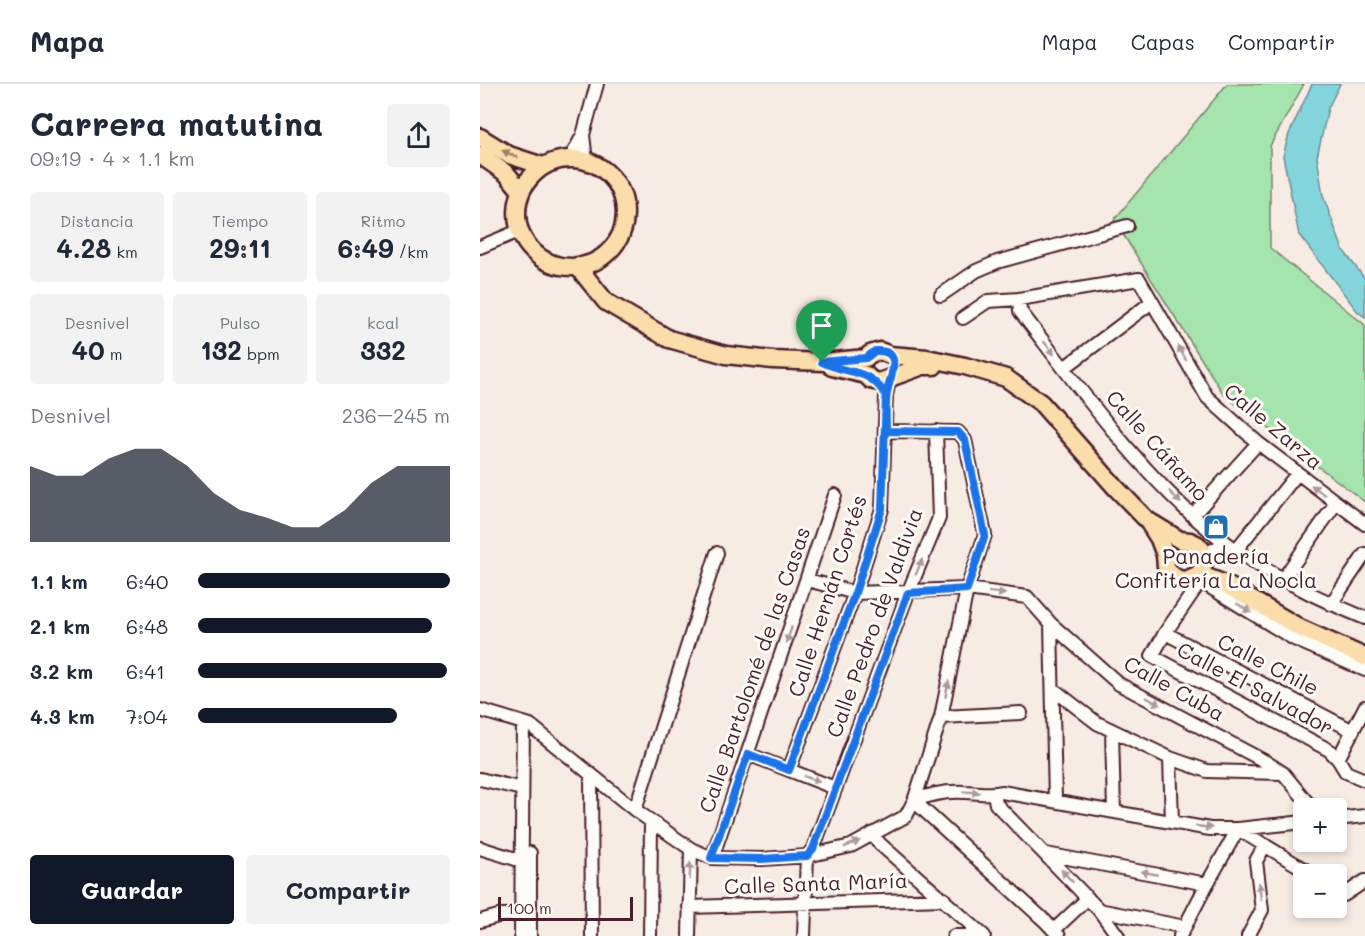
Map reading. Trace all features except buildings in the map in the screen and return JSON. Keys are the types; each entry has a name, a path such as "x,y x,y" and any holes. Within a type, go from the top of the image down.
{"main road":[{"path":"480,137 509,155 543,166"},
{"path":"480,155 507,174 521,190"},
{"path":"556,160 578,160 606,171 617,184 624,200 625,218 621,235 611,249 594,261 577,266 559,265 542,258 529,246 519,231 517,207 521,190 529,178 543,166 556,160"},
{"path":"594,261 599,293"},
{"path":"577,266 606,302 669,339 726,355 822,362 866,358 875,351 890,355 927,358 1006,378 1041,403 1147,520 1159,539 1165,555 1165,564 1171,574 1182,580 1200,570"},
{"path":"882,381 895,365 890,355"},
{"path":"866,358 864,364 882,381"},
{"path":"822,362 882,381 923,366 965,366"},
{"path":"1147,520 1183,540 1198,545 1200,570"},
{"path":"1165,555 1173,543 1183,540"},
{"path":"1200,570 1300,628 1365,657"}],"street":[{"path":"578,160 597,84"},
{"path":"941,295 976,271 997,262 1127,226"},
{"path":"480,247 519,231"},
{"name":"Calle Zarza","path":"1019,299 1139,279 1208,397 1258,443 1365,524"},
{"path":"963,318 988,301 1019,299"},
{"name":"Calle Cáñamo","path":"1019,299 1020,311 1129,449 1195,517 1233,548 1282,579 1365,618"},
{"path":"1064,368 1152,302"},
{"name":"Calle Hernán Cortés","path":"789,770 855,593 882,509 886,431 882,381"},
{"path":"480,710 526,724 634,810 691,849 711,858 762,859 807,856 850,846 906,816 914,801 941,717 967,589 985,535 965,440 958,432 886,431"},
{"name":"Calle Pedro de Valdivia","path":"807,856 813,849 908,593 939,518 936,431"},
{"path":"1183,540 1197,525 1195,517 1258,443"},
{"path":"1165,633 1200,570 1220,546 1233,548 1297,474"},
{"name":"Calle Bartolomé de las Casas","path":"711,858 808,580 835,495"},
{"path":"1282,579 1336,503"},
{"path":"634,810 717,553"},
{"path":"1331,604 1365,554"},
{"path":"1200,570 1294,639 1365,669"},
{"name":"Calle Cuba","path":"808,580 855,593 908,593 967,589 1027,597 1051,624 1119,684 1266,762 1283,773 1304,798"},
{"path":"1051,624 1055,800"},
{"name":"Calle El Salvador","path":"1165,633 1152,656 1329,750 1346,772 1365,780"},
{"name":"Calle Chile","path":"1165,633 1353,731"},
{"path":"1053,689 1097,723 1170,758 1207,771 1283,773"},
{"path":"1338,759 1365,707"},
{"path":"941,717 1021,714"},
{"path":"521,936 522,789 526,724"},
{"path":"526,724 530,936"},
{"path":"1112,730 1114,812"},
{"path":"748,754 835,788"},
{"path":"1170,758 1172,822"},
{"path":"591,775 592,936"},
{"path":"480,778 522,789"},
{"path":"914,801 931,794 962,791 994,794 1002,792 1210,829 1239,829 1293,823"},
{"path":"994,794 996,804 1088,898 1118,936"},
{"path":"914,801 1057,933 1088,898"},
{"path":"1347,818 1365,816"},
{"path":"650,936 651,822"},
{"path":"1239,829 1296,864"},
{"path":"1099,910 1183,932 1207,884 1239,829"},
{"path":"872,834 880,844 983,935"},
{"path":"1250,935 1263,910 1256,861 1265,845"},
{"path":"480,848 522,861"},
{"path":"688,936 691,849"},
{"path":"1046,854 1207,884"},
{"path":"804,936 807,856"},
{"path":"1347,893 1365,881"},
{"name":"Calle Santa María","path":"689,907 944,900"},
{"path":"480,921 502,915 521,915"},
{"path":"954,936 983,935"}],"green space":[{"path":"1227,84 1304,84 1270,146 1270,248 1365,325 1365,502 1224,395 1114,220"}],"water":[{"path":"1312,84 1340,84 1328,108 1317,157 1323,196 1343,250 1365,279 1365,317 1358,312 1299,235 1283,156 1289,134"}],"place":[{"name":"Panadería Confitería La Nocla","path":"1216,527"}],"route":[{"path":"822,362 866,358 875,351 890,355 895,368 886,395 886,431 958,432 965,440 985,535 967,589 908,593 813,849 807,856 762,859 711,858 748,754 789,770 855,593 882,509 886,395 877,382 866,375 822,362"}]}
